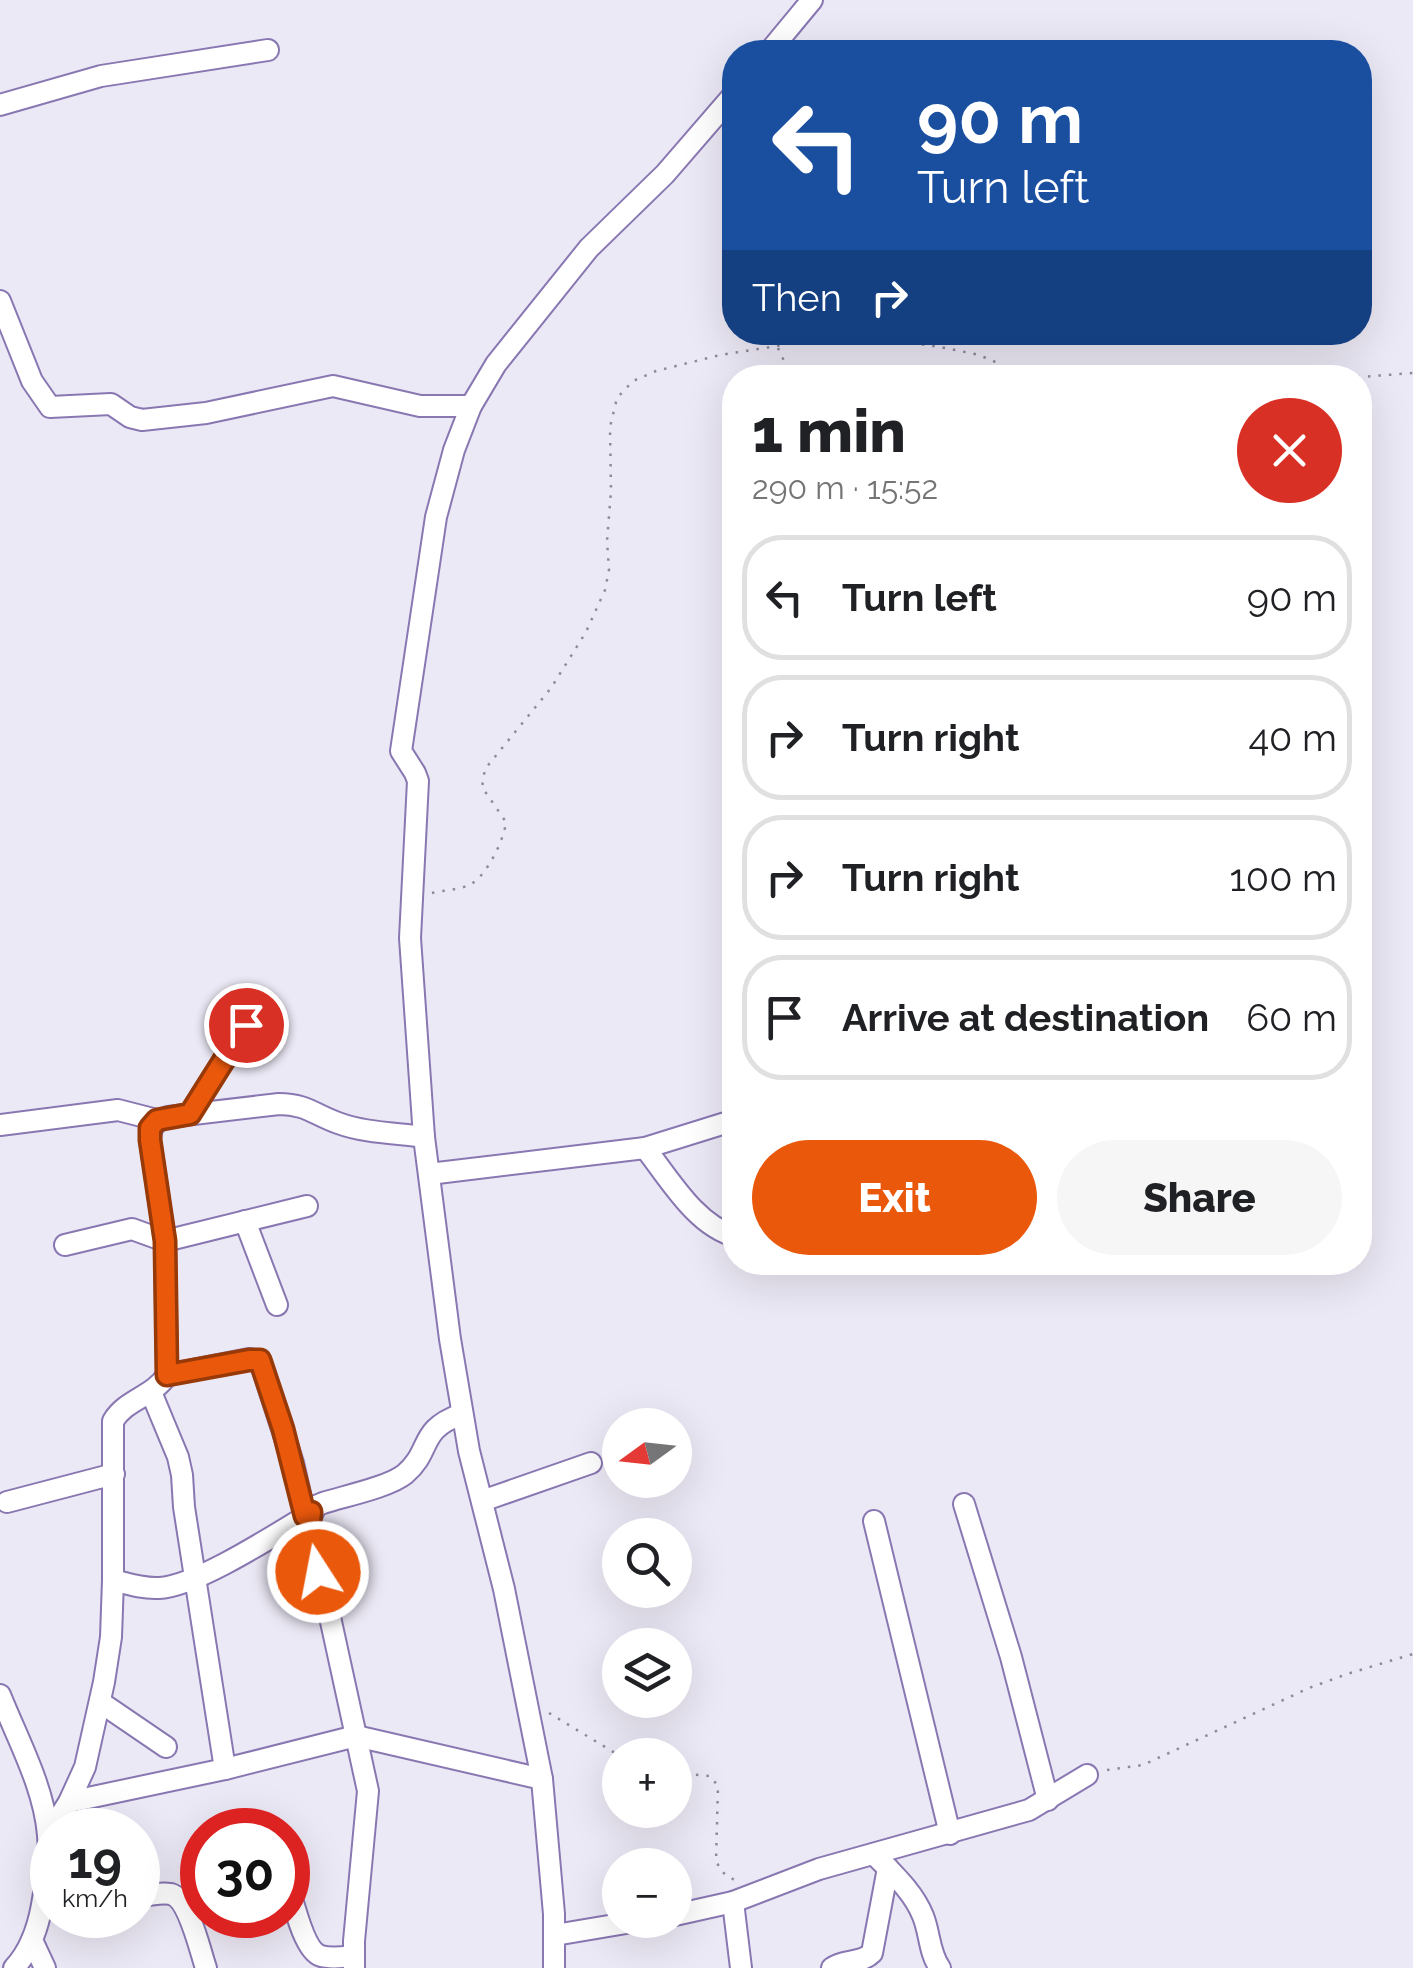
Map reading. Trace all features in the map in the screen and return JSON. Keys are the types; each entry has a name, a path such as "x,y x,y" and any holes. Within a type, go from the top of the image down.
{"street":[{"path":"779,40 812,0"},
{"path":"0,105 101,76 268,50"},
{"path":"554,1968 555,1935 542,1779 504,1589 462,1414 424,1138 410,938 418,781 401,752 436,517 471,406 496,364 589,248 665,174 722,107"},
{"path":"0,301 32,382 50,407 111,404 142,420 206,412 333,386 420,406 471,406"},
{"path":"190,1114 246,1025"},
{"path":"0,1125 118,1110 157,1120 296,1104 354,1127 424,1138"},
{"path":"65,1808 85,1767 110,1637 113,1421 127,1404 151,1392 167,1375 165,1241 150,1140 150,1128 157,1120"},
{"path":"429,1174 645,1148 722,1124"},
{"path":"645,1148 698,1213 722,1231"},
{"path":"66,1244 132,1228 165,1241 307,1206"},
{"path":"245,1221 277,1305"},
{"path":"167,1375 260,1360 308,1514 365,1774 368,1805 354,1962 321,1956 305,1938"},
{"path":"151,1392 178,1456 225,1769"},
{"path":"113,1580 161,1588 195,1578 323,1502 401,1477 416,1461 436,1426 462,1414"},
{"path":"482,1501 590,1463"},
{"path":"7,1502 114,1474"},
{"path":"964,1504 1011,1658 1048,1800"},
{"path":"874,1522 950,1834"},
{"path":"0,1696 42,1808"},
{"path":"100,1702 166,1747"},
{"path":"69,1802 356,1736 542,1779"},
{"path":"692,1911 759,1894 819,1870 881,1861 950,1834 1029,1810 1088,1775"},
{"path":"832,1968 872,1953 881,1861"},
{"path":"881,1861 916,1901 940,1968"},
{"path":"160,1894 178,1898 185,1907 206,1968"},
{"path":"733,1902 742,1968"},
{"path":"555,1935 602,1927"},
{"path":"14,1968 32,1940"},
{"path":"32,1940 45,1968"}],"path":[{"path":"428,894 476,881 502,842 506,822 482,787 485,769 551,688 586,632 605,590 609,570 610,427 617,398 633,380 656,371 781,345"},
{"path":"919,345 975,354 999,365"},
{"path":"777,346 786,365"},
{"path":"1372,376 1413,373"},
{"path":"1088,1775 1142,1765 1309,1688 1413,1654"},
{"path":"525,1698 602,1745"},
{"path":"692,1774 715,1780 718,1786 719,1868 759,1894"}],"route":[{"path":"246,1025 190,1114 157,1120 150,1128 165,1241 167,1375 260,1360 305,1516 311,1512 309,1530 318,1572"}]}
